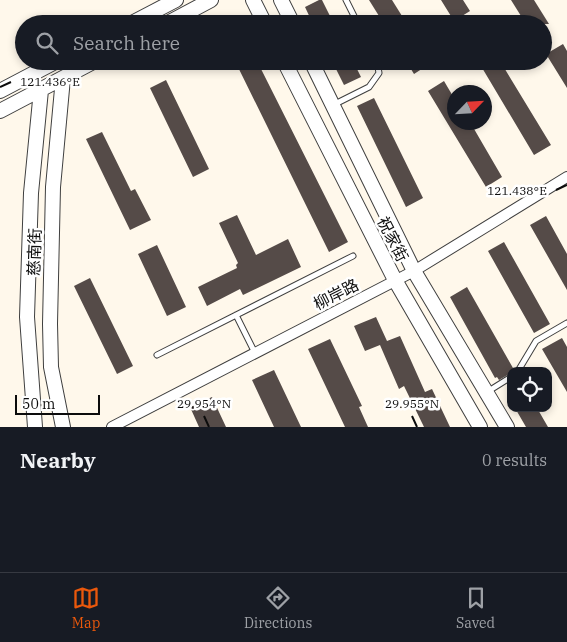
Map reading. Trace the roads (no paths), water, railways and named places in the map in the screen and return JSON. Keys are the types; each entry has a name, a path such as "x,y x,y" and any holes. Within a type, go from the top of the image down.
{"street":[{"path":"147,15 176,0"},
{"path":"183,15 211,0"},
{"path":"253,0 260,15"},
{"path":"282,0 289,15"},
{"path":"0,91 40,70"},
{"path":"0,111 79,70"},
{"name":"祝家街","path":"289,70 395,280 480,427"},
{"name":"祝家街","path":"315,70 414,270 506,427"},
{"name":"慈南街","path":"63,427 50,367 50,324 54,187 64,78"},
{"name":"慈南街","path":"35,427 27,317 31,193 41,90"},
{"name":"柳岸路","path":"112,427 414,270 567,177"}],"lane":[{"path":"346,0 354,15"},
{"path":"332,105 369,87 379,73 378,70"},
{"path":"158,355 353,256"},
{"path":"236,315 255,353"},
{"path":"520,367 536,341 566,326"},
{"path":"486,392 507,379"}]}
